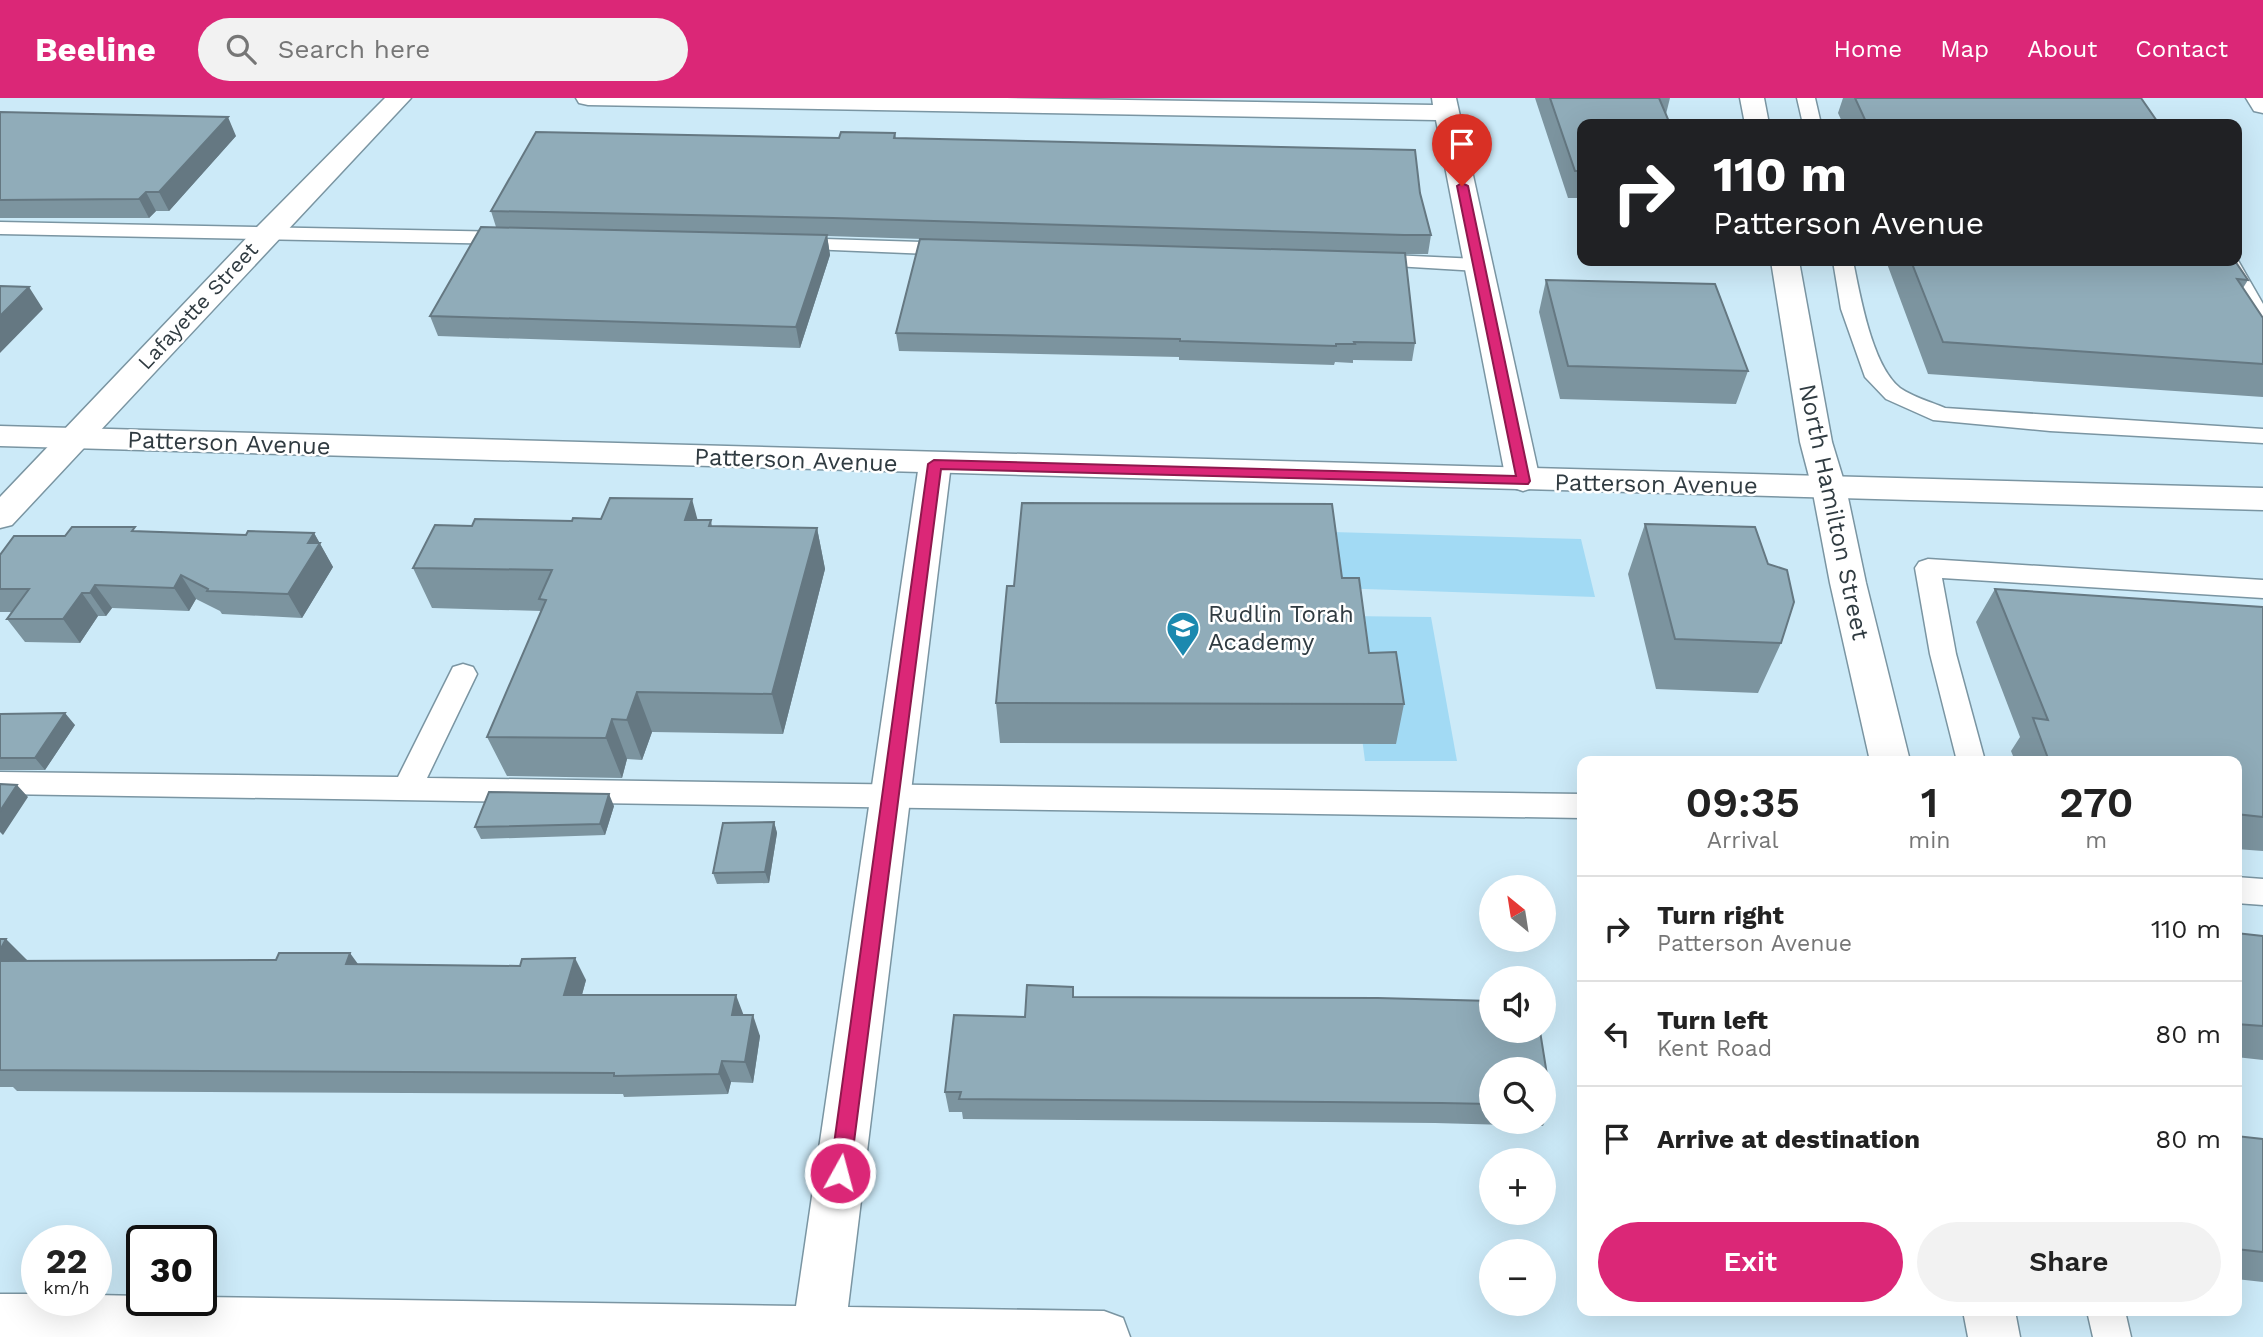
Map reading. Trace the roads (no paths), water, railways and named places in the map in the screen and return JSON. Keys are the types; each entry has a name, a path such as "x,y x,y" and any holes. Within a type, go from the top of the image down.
{"main road":[{"name":"Lafayette Street","path":"0,517 268,232 399,98"},
{"path":"588,98 1445,105 1523,481"},
{"path":"1752,98 1756,119"},
{"path":"2258,98 2263,106"},
{"name":"North Hamilton Street","path":"1786,266 1811,422 1829,488 1848,583 1889,756"},
{"name":"Patterson Avenue","path":"0,436 1523,481 2260,499"},
{"path":"819,1335 934,464"},
{"path":"1990,1316 1994,1337"},
{"path":"0,1320 819,1335 1104,1337"}],"lane":[{"path":"1806,98 1811,119"},
{"path":"0,228 529,238"},
{"path":"776,244 968,249"},
{"path":"1352,259 1478,265"},
{"path":"1844,266 1852,309 1876,377 1894,394 1941,415 2263,436"},
{"path":"2232,266 2263,323"},
{"path":"1970,756 1943,654 1928,568 2263,589"},
{"path":"407,789 463,674"},
{"path":"0,783 1577,806"},
{"path":"2242,890 2263,892"}],"place":[{"name":"Rudlin Torah Academy","path":"1183,658"}]}
